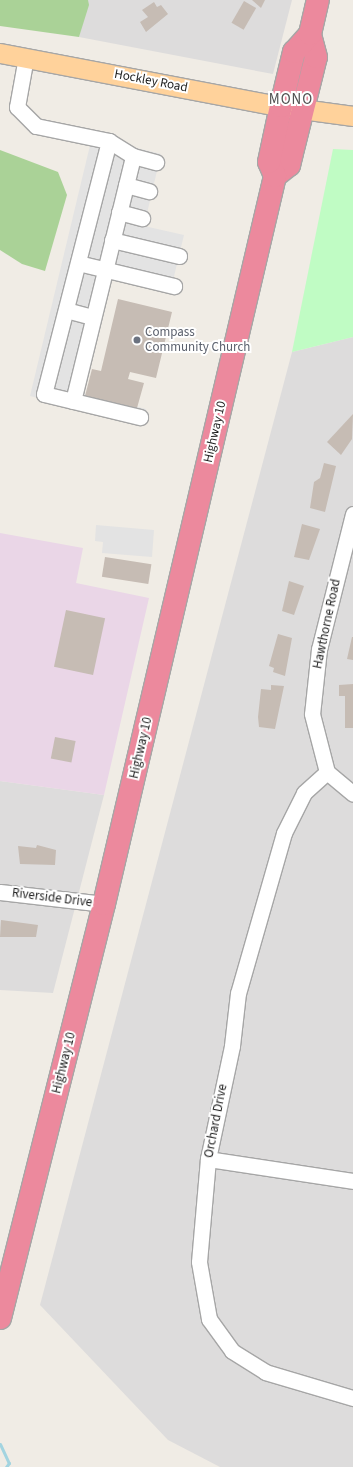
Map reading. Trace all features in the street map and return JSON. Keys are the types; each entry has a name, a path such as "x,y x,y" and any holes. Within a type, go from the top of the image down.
{"highway":[{"name":"Highway 10","path":"275,176 289,166 316,57 310,34 318,0"},
{"name":"Highway 10","path":"0,1318 104,904 275,176 269,162 294,52 310,34"}],"main road":[{"name":"Hockley Road","path":"0,53 26,56 302,110 353,116"}],"street":[{"path":"26,56 17,107 36,126 109,141 133,156 156,162"},
{"path":"109,141 44,394 140,417"},
{"path":"72,401 133,156"},
{"path":"126,185 149,191"},
{"path":"119,212 142,218"},
{"path":"112,240 179,256"},
{"path":"78,262 174,286"},
{"path":"66,310 93,317"},
{"name":"Hawthorne Road","path":"327,772 312,714 319,649 353,514"},
{"path":"327,772 353,794"},
{"name":"Orchard Drive","path":"327,772 304,793 284,833 238,993 232,1046 208,1159 200,1281 209,1319 219,1336 232,1351 265,1372 353,1398"},
{"name":"Riverside Drive","path":"0,892 104,904"},
{"path":"208,1159 353,1181"}],"shaded area":[{"path":"88,0 292,0 273,74 79,37"},
{"path":"92,137 161,154 144,226 184,235 171,289 102,272 74,391 146,409 143,423 30,396"},
{"path":"353,337 353,1467 220,1467 168,1440 40,1305 292,352"},
{"path":"96,525 154,530 152,557 102,553 103,542 95,541"},
{"path":"0,533 83,548 76,583 149,598 104,795 0,781"},
{"path":"0,781 104,795 53,993 0,990"}],"green space":[{"path":"0,0 88,0 89,5 79,37 0,26"},
{"path":"333,149 353,150 353,337 292,352"},
{"path":"0,150 58,172 67,195 45,271 22,264 0,250"}],"building":[{"path":"252,0 265,0 261,8"},
{"path":"244,1 256,8 244,30 232,23"},
{"path":"154,2 157,7 161,5 168,14 146,32 140,22 148,17 142,10"},
{"name":"Compass Community Church","path":"118,299 172,312 156,378 130,372 128,379 144,383 137,408 85,396 92,369 101,371"},
{"path":"353,414 352,439 341,455 327,442"},
{"path":"324,463 336,466 325,512 310,508 314,482 320,478"},
{"path":"302,524 320,529 309,560 294,557"},
{"path":"105,557 151,564 148,584 102,577"},
{"path":"289,581 304,586 294,615 282,611"},
{"path":"66,610 105,618 93,675 54,667"},
{"path":"278,634 292,638 285,676 273,672 274,668 269,666"},
{"path":"353,637 353,660 347,659"},
{"path":"353,684 353,728 345,728 345,696 339,696 339,685"},
{"path":"271,685 284,686 275,729 259,727 258,717 261,689 271,690"},
{"path":"55,737 76,741 71,763 51,759"},
{"path":"37,845 56,850 55,865 20,864 18,846 36,848"},
{"path":"1,920 38,925 36,937 0,937"}],"waterway":[{"path":"0,1444 9,1463 6,1467"}],"place":[{"name":"Compass Community Church","path":"137,340"}],"district":[{"name":"MONO","path":"291,100"}]}
